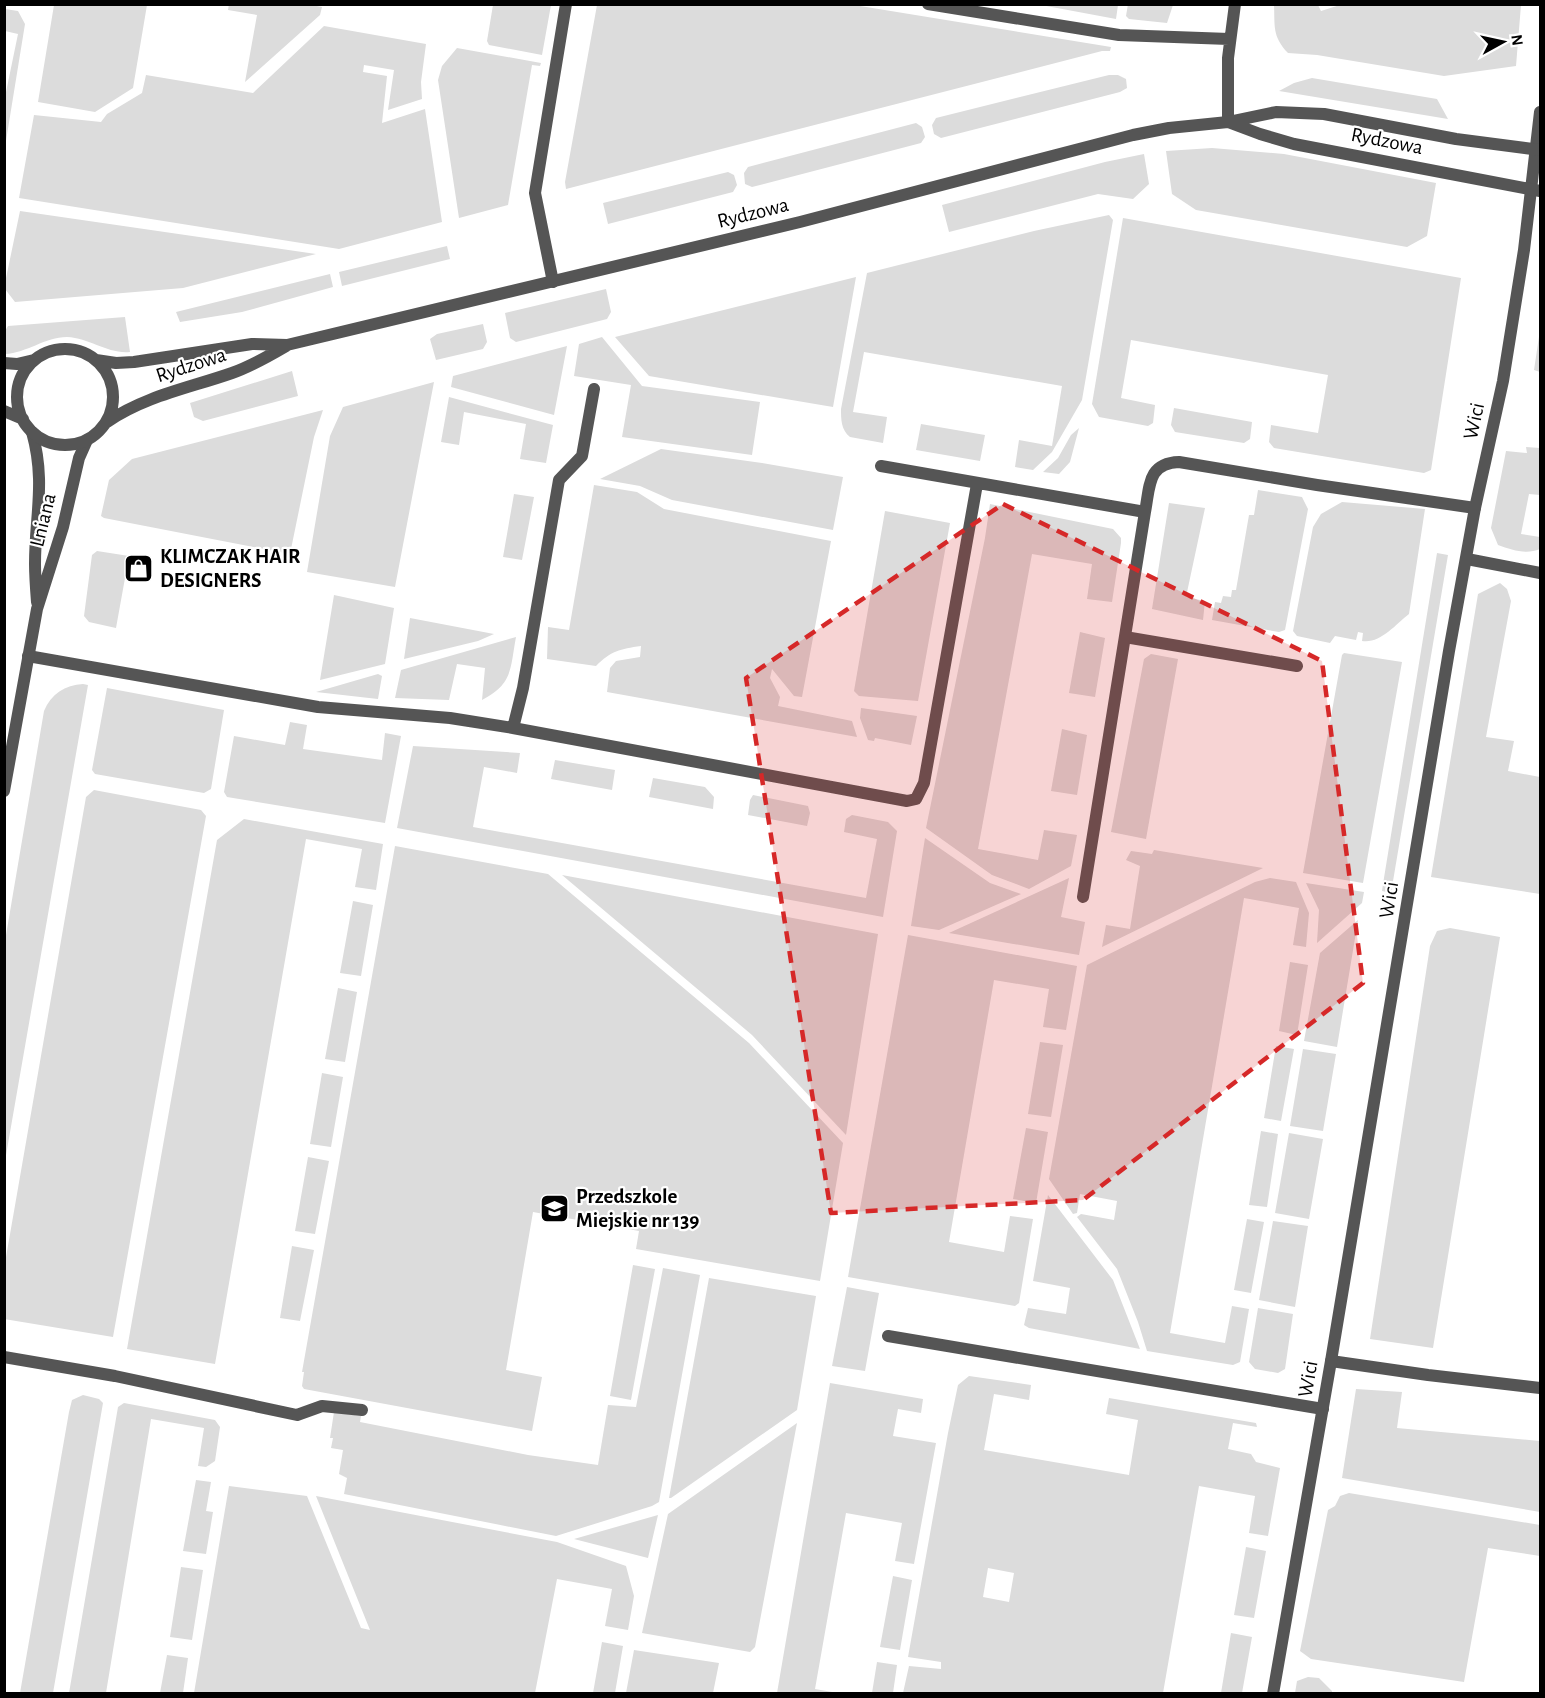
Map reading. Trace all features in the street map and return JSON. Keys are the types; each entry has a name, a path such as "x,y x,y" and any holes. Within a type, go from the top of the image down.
{"street":[{"path":"553,282 536,193 566,4"},
{"path":"928,4 1119,35 1229,39"},
{"path":"1228,122 1229,39 1235,4"},
{"name":"Rydzowa","path":"96,360 116,363 134,362 242,345 287,345 800,222 1133,135 1197,124 1228,122 1276,112 1324,114 1456,138 1538,149"},
{"name":"Wici","path":"1273,1694 1323,1409 1449,651 1475,508 1503,381 1536,190 1540,112"},
{"name":"Rydzowa","path":"1228,122 1294,144 1536,190"},
{"name":"Rydzowa","path":"106,422 151,398 233,372 258,362 287,345"},
{"path":"66,349 82,352 96,360 107,373 113,388 113,406 106,422 94,435 79,443 61,445 46,441 32,432 22,419 18,404 18,388 24,372 35,360 50,351 66,349"},
{"path":"4,363 17,364 35,360"},
{"path":"513,728 523,688 558,480 582,456 594,389"},
{"path":"4,411 22,419"},
{"name":"Lniana","path":"32,432 38,452 40,481 35,563 37,609"},
{"name":"Lniana","path":"4,791 37,609 63,527 79,458 87,440"},
{"path":"1083,897 1145,512 1156,468 1170,462 1179,462 1475,508"},
{"path":"881,466 1145,512"},
{"path":"28,656 318,707 450,718 513,728 907,801 916,799 924,783 977,484"},
{"path":"1467,559 1540,573"},
{"path":"1125,637 1297,666"},
{"path":"888,1336 1323,1409"},
{"path":"4,1357 115,1376 297,1415 322,1406 362,1410"},
{"path":"1331,1360 1428,1375 1540,1388"}],"highlighted area":[{"path":"1003,504 1322,661 1363,983 1083,1200 831,1213 746,678"}],"shaded area":[{"path":"229,4 306,4 322,7 320,15 245,82 257,15 228,10"},
{"path":"1128,4 1173,5 1167,23 1129,19 1126,16"},
{"path":"54,5 147,5 133,88 95,112 38,102"},
{"path":"493,5 551,5 542,55 489,45 487,41"},
{"path":"597,5 854,5 1111,47 1110,51 1102,51 566,189 565,182"},
{"path":"1041,5 1118,5 1116,19"},
{"path":"1274,5 1318,5 1321,11 1340,5 1521,5 1516,66 1444,76 1317,55 1288,53 1279,41 1275,31"},
{"path":"5,9 18,11 25,24 5,147 5,97 18,34 5,31"},
{"path":"324,26 426,44 421,82 422,99 388,110 394,70 364,65 363,72 387,76 382,123 425,109 442,222 339,249 19,198 34,115 101,122 107,114 142,93 146,75 253,93"},
{"path":"457,48 541,63 540,66 532,65 508,205 459,218 438,80 442,66"},
{"path":"1109,75 1118,75 1126,79 1127,88 1120,92 941,138 934,134 932,125 936,118"},
{"path":"1312,78 1437,99 1448,119 1279,91 1294,83"},
{"path":"916,123 922,127 925,137 921,143 752,187 745,184 744,173 748,167"},
{"path":"1212,148 1284,154 1436,183 1427,236 1407,247 1196,210 1172,194 1166,151"},
{"path":"1144,154 1149,184 1133,199 1098,194 949,232 942,205"},
{"path":"728,172 734,175 737,185 733,192 608,224 603,203"},
{"path":"20,211 316,254 183,288 15,302 5,289 5,283"},
{"path":"1109,215 1113,220 1082,400 1052,452 1033,470 1015,467 1019,440 1052,446 1062,386 864,352 853,412 887,417 883,443 850,437 847,434 842,424 841,409 867,273 1034,231"},
{"path":"1123,218 1461,278 1431,470 1424,473 1274,448 1269,442 1271,425 1318,433 1328,375 1131,340 1121,398 1155,405 1153,423 1148,426 1099,417 1092,404"},
{"path":"447,246 450,259 342,286 339,272"},
{"path":"330,274 333,287 242,312 180,322 176,312"},
{"path":"856,277 833,407 649,376 615,337"},
{"path":"606,289 611,312 607,319 516,342 510,338 505,313"},
{"path":"125,317 130,352 114,351 67,337 5,354 5,331 8,326"},
{"path":"483,324 487,342 483,349 436,360 430,339 437,334"},
{"path":"1540,330 1540,372 1534,370"},
{"path":"602,337 642,386 760,402 752,455 622,437 631,385 574,376 579,344"},
{"path":"567,346 554,415 451,387 453,376"},
{"path":"292,371 298,396 203,421 194,417 190,403"},
{"path":"434,382 395,587 307,572 330,436 343,407"},
{"path":"449,397 553,425 546,463 520,459 526,424 464,412 459,445 441,442"},
{"path":"1174,408 1252,422 1250,439 1244,443 1175,432 1171,425"},
{"path":"323,410 314,437 290,554 101,516 109,480 132,459"},
{"path":"921,424 985,435 980,461 916,450"},
{"path":"1079,428 1070,462 1059,474 1043,472 1058,458 1071,435"},
{"path":"1526,447 1540,448 1540,495 1529,494 1521,534 1540,537 1540,549 1524,552 1498,545 1491,528 1506,451 1527,453"},
{"path":"661,449 843,477 833,530 672,500 640,486 600,479"},
{"path":"594,485 637,492 664,509 831,541 802,697 794,696 772,669 770,678 780,697 778,706 852,721 857,737 607,692 610,668 616,661 640,657 641,646 616,652 596,666 547,659 548,627 569,630"},
{"path":"1258,490 1302,497 1308,509 1285,630 1279,632 1212,620 1215,602 1221,603 1223,596 1231,597 1232,590 1236,590 1249,515 1254,515"},
{"path":"514,494 534,497 522,560 503,557"},
{"path":"1342,502 1425,509 1409,614 1375,640 1362,641 1363,633 1358,632 1356,640 1335,636 1330,643 1297,636 1293,631 1313,527 1321,514"},
{"path":"1169,503 1205,508 1186,597 1205,601 1203,620 1152,609"},
{"path":"990,504 1113,529 1121,538 1112,602 1087,599 1092,564 1032,554 978,849 1038,860 1044,830 1077,835 1071,866 1029,889 992,875 926,828"},
{"path":"885,511 950,523 918,701 859,696 854,691"},
{"path":"97,551 129,556 116,628 89,622 84,616 92,555"},
{"path":"1437,553 1448,555 1391,893 1382,891"},
{"path":"1500,583 1507,589 1511,601 1486,737 1514,741 1508,771 1540,777 1540,894 1431,877 1478,594"},
{"path":"334,595 394,608 385,664 320,680"},
{"path":"410,618 494,634 478,641 404,659"},
{"path":"1080,632 1105,638 1095,697 1069,693"},
{"path":"516,637 511,667 505,681 500,688 482,700 485,668 457,664 449,700 395,698 401,670"},
{"path":"1344,653 1402,662 1363,883 1303,873"},
{"path":"1151,654 1178,659 1146,839 1111,832 1144,659"},
{"path":"378,674 382,676 378,699 316,692"},
{"path":"88,685 5,1161 5,941 44,711 59,692 70,686"},
{"path":"107,688 224,710 211,789 204,793 95,774 92,770"},
{"path":"861,708 917,716 911,745 875,738 874,741 868,740 860,718"},
{"path":"290,722 307,725 303,749 382,760 385,733 401,736 385,823 227,797 224,792 234,736 285,745"},
{"path":"1062,729 1087,735 1077,795 1051,791"},
{"path":"413,746 520,753 517,773 484,767 473,827 866,898 877,839 844,832 846,819 852,815 888,822 897,831 883,917 397,828"},
{"path":"555,760 615,770 612,790 551,779"},
{"path":"653,778 705,787 714,797 713,809 649,797"},
{"path":"94,790 201,810 206,816 113,1337 4,1319 5,1263 86,797"},
{"path":"753,795 808,806 810,813 807,826 748,815"},
{"path":"244,819 383,844 376,890 355,887 362,849 306,839 215,1364 127,1349 217,840"},
{"path":"925,838 990,883 1021,894 939,930 911,926"},
{"path":"395,846 548,874 749,1043 843,1143 820,1281 636,1249 639,1231 533,1212 506,1370 542,1377 532,1431 304,1389 302,1386 304,1372 302,1372"},
{"path":"1154,850 1263,868 1102,947 1106,925 1130,929 1140,866 1126,860 1131,851 1152,854"},
{"path":"562,875 878,934 846,1135 752,1035"},
{"path":"1069,878 1061,917 1085,922 1079,955 949,933"},
{"path":"1270,878 1296,882 1309,913 1306,947 1293,945 1299,908 1244,898 1170,1333 1225,1343 1232,1306 1249,1309 1240,1362 1233,1365 1147,1351 1117,1269 1077,1217 1081,1214 1114,1220 1117,1201 1080,1194 1077,1213 1073,1214 1049,1179 1087,965 1255,882"},
{"path":"1306,883 1364,892 1362,903 1317,943 1319,910"},
{"path":"353,901 373,905 361,976 340,973"},
{"path":"1358,920 1337,1047 1304,1041 1320,953"},
{"path":"1450,928 1500,937 1433,1348 1370,1339 1430,946 1437,931"},
{"path":"908,935 1077,966 1066,1030 1043,1027 1049,989 994,980 949,1242 1004,1252 1010,1216 1033,1219 1019,1303 1015,1306 848,1277"},
{"path":"1290,962 1308,965 1297,1035 1279,1031"},
{"path":"338,988 357,992 345,1062 325,1059"},
{"path":"1040,1042 1063,1045 1051,1117 1028,1114"},
{"path":"1276,1046 1294,1049 1281,1121 1264,1118"},
{"path":"1303,1049 1336,1054 1323,1131 1290,1126"},
{"path":"322,1073 343,1077 331,1147 310,1144"},
{"path":"1026,1128 1048,1132 1036,1203 1013,1199"},
{"path":"1261,1131 1278,1134 1267,1207 1249,1205"},
{"path":"1289,1133 1323,1139 1309,1219 1275,1213"},
{"path":"308,1157 329,1161 315,1234 295,1231"},
{"path":"1048,1195 1113,1280 1140,1349 1029,1328 1024,1325 1028,1308 1066,1314 1070,1288 1033,1281"},
{"path":"1247,1219 1264,1222 1251,1293 1234,1290"},
{"path":"1273,1221 1308,1226 1295,1307 1259,1300"},
{"path":"292,1246 314,1250 300,1321 280,1318"},
{"path":"633,1265 655,1269 631,1400 610,1396"},
{"path":"663,1268 700,1275 659,1502 556,1536 344,1494 347,1478 339,1474 343,1450 331,1448 333,1438 330,1438 334,1412 361,1416 360,1422 528,1455 598,1465 608,1405 636,1407"},
{"path":"709,1278 816,1296 797,1410 669,1498"},
{"path":"847,1287 879,1293 865,1371 832,1366"},
{"path":"1258,1308 1293,1314 1285,1369 1278,1373 1255,1369 1249,1362"},
{"path":"969,1376 1031,1385 1029,1400 994,1394 984,1450 1129,1475 1138,1420 1106,1414 1109,1398 1256,1423 1257,1427 1233,1423 1228,1449 1251,1454 1256,1462 1280,1468 1268,1536 1249,1533 1255,1496 1199,1486 1163,1693 903,1693 909,1666 941,1669 941,1662 908,1657 958,1385","holes":["988,1568 1014,1573 1009,1602 983,1597"]},
{"path":"830,1383 923,1399 921,1413 898,1409 893,1436 936,1443 914,1564 895,1561 902,1523 846,1513 815,1689 838,1693 777,1693"},
{"path":"1356,1389 1402,1392 1397,1428 1540,1441 1540,1512 1342,1478"},
{"path":"83,1395 99,1399 103,1403 53,1693 20,1693 69,1412 72,1400"},
{"path":"124,1403 215,1420 220,1427 215,1461 206,1467 198,1466 204,1428 151,1419 106,1693 69,1693 118,1407"},
{"path":"797,1423 755,1647 750,1652 642,1633 668,1514"},
{"path":"196,1480 211,1482 206,1511 213,1512 206,1554 183,1551"},
{"path":"229,1486 307,1496 361,1628 370,1630 316,1496 557,1542 626,1566 634,1596 628,1630 605,1626 612,1589 557,1579 535,1693 194,1693"},
{"path":"1349,1493 1540,1525 1540,1556 1488,1548 1464,1682 1311,1659 1300,1651 1328,1510 1335,1506 1340,1496"},
{"path":"658,1515 648,1558 574,1539"},
{"path":"1246,1547 1266,1551 1254,1618 1234,1615"},
{"path":"181,1567 203,1570 192,1640 170,1637"},
{"path":"893,1576 912,1580 900,1650 880,1647"},
{"path":"1231,1633 1252,1637 1242,1693 1221,1693"},
{"path":"602,1642 623,1646 615,1693 593,1693"},
{"path":"634,1650 719,1663 713,1693 626,1693"},
{"path":"167,1655 188,1658 183,1693 160,1693"},
{"path":"877,1662 897,1665 893,1693 872,1693"},
{"path":"1308,1677 1319,1678 1332,1693 1295,1693 1297,1681"}],"place":[{"name":"KLIMCZAK HAIR DESIGNERS","path":"139,568"},
{"name":"Przedszkole Miejskie nr 139","path":"555,1208"}]}
